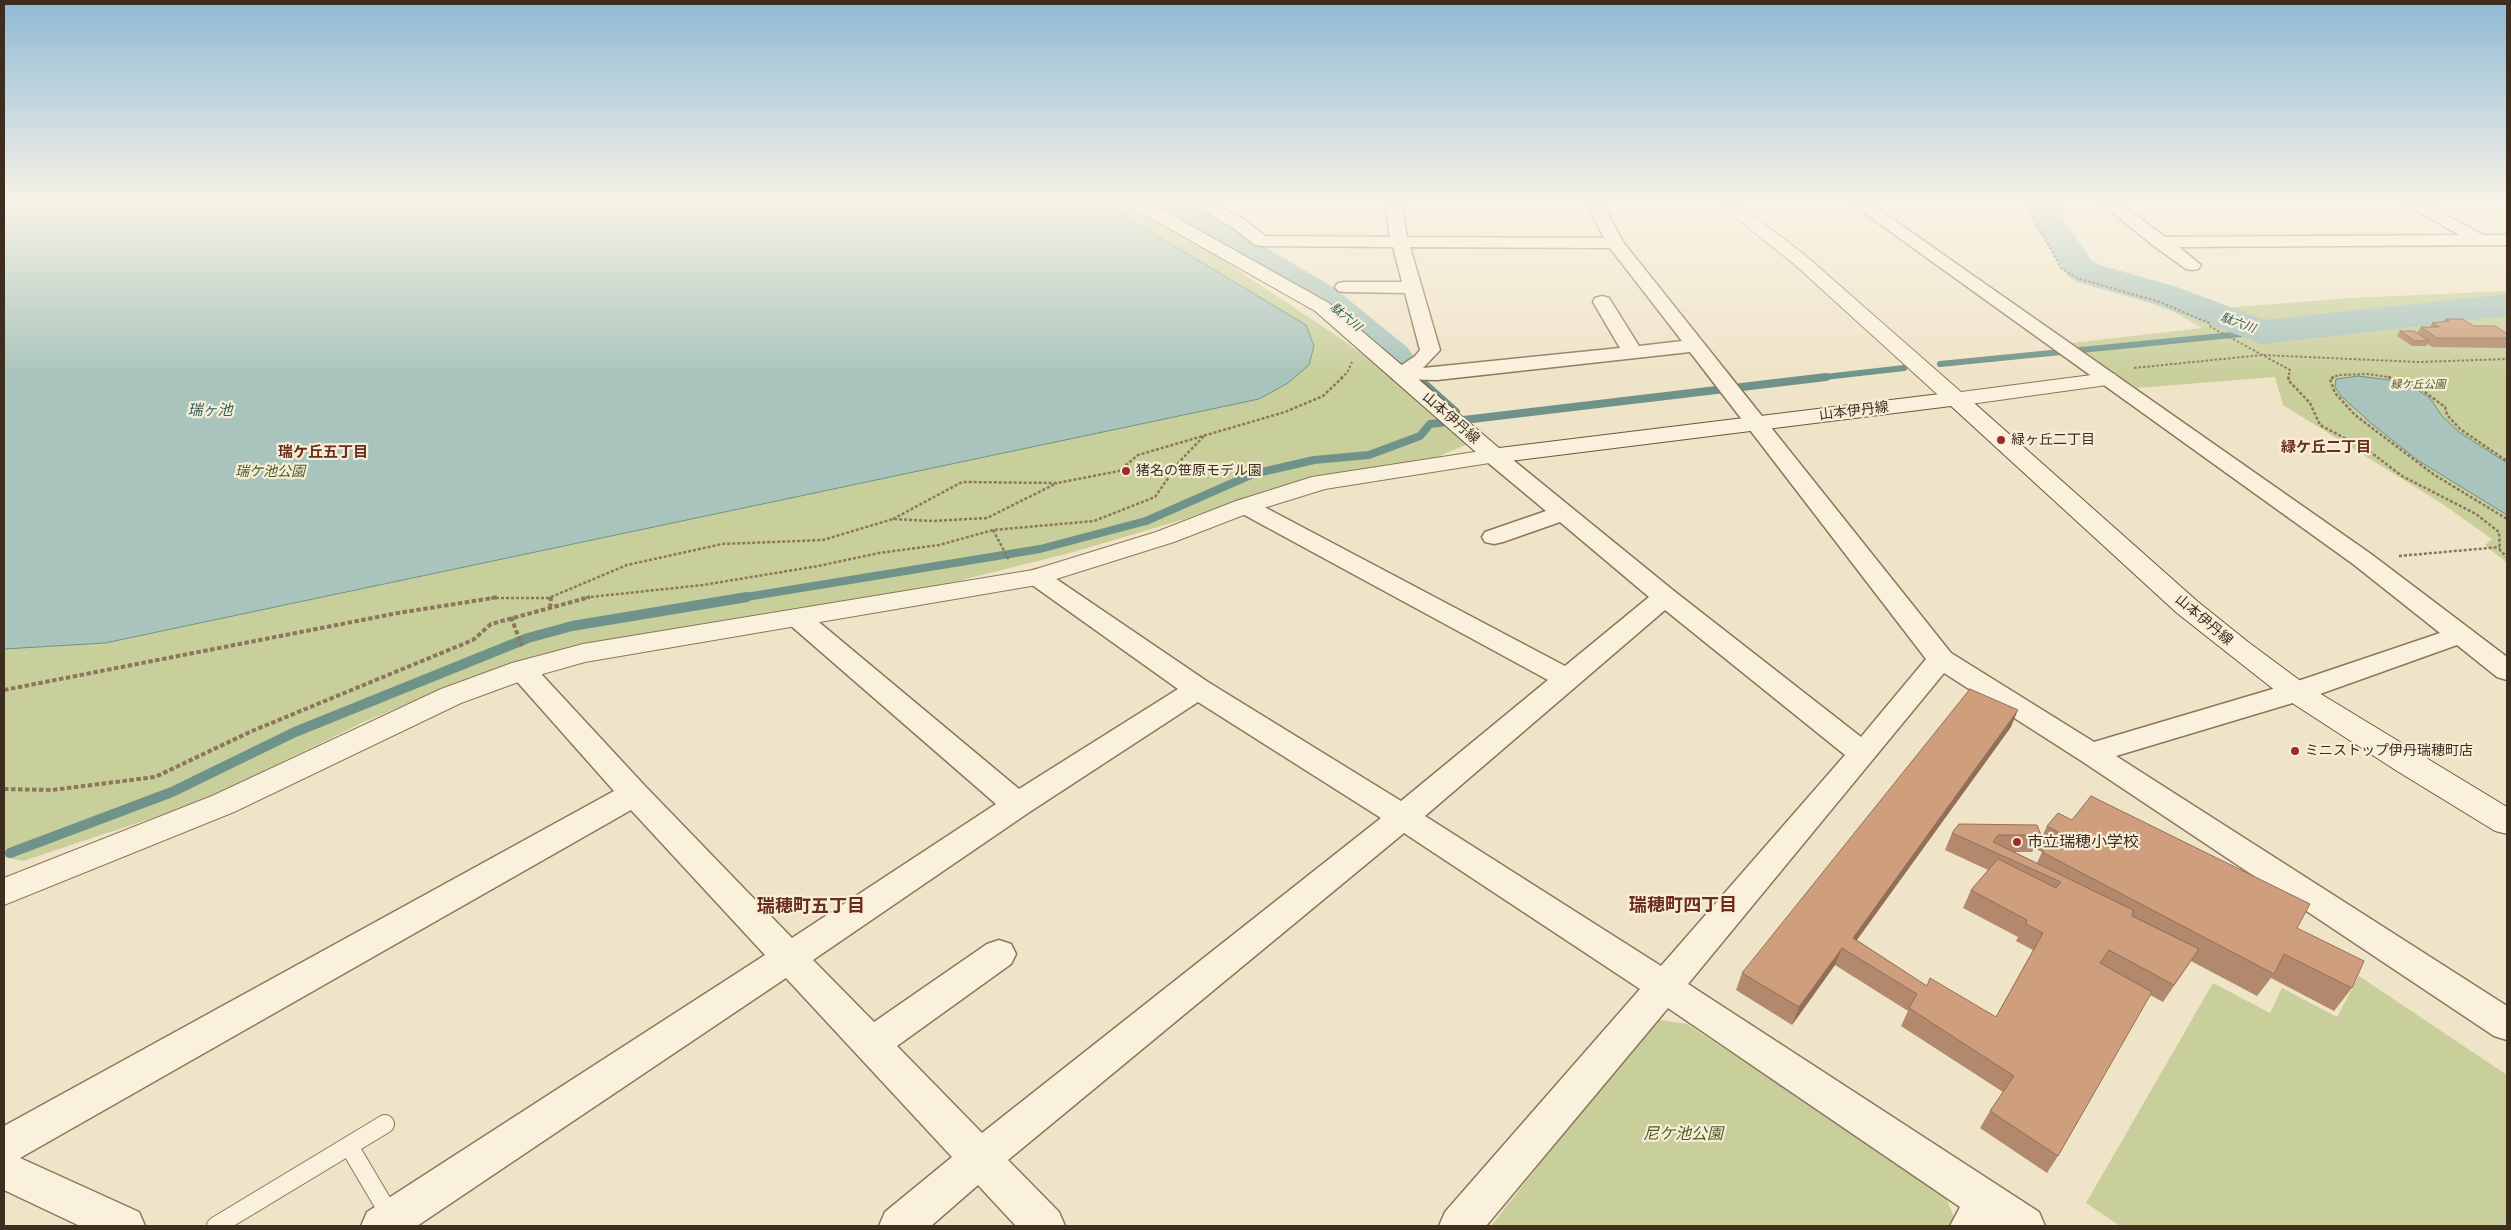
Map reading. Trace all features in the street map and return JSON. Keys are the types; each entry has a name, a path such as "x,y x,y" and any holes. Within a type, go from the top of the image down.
{"street":[{"name":"山本伊丹線","path":"1241,261 1322,307 1494,456 1956,399 2187,607 2296,692 2408,763 2507,822"},
{"path":"1400,375 1422,360 1430,350 1405,261"},
{"path":"1630,261 1941,659 2090,753 2507,1025"},
{"path":"1801,261 1956,399 2102,376"},
{"path":"1941,261 2362,559 2507,671"},
{"path":"2187,261 2192,265"},
{"path":"1344,287 1412,288"},
{"path":"1602,302 1633,352"},
{"path":"1400,375 1437,374 1697,345"},
{"path":"4,892 223,804 450,696 522,670 583,654 799,619 1037,577 1165,538 1244,506 1321,482 1494,456 1863,754"},
{"path":"1244,506 1565,678"},
{"path":"1494,537 1564,513"},
{"path":"1037,577 1198,689 1403,817 1665,987 1979,1214 2024,1226"},
{"path":"900,1226 979,1159 1403,817 1565,678 1665,596"},
{"path":"799,619 1017,805"},
{"path":"2090,753 2296,692 2460,635"},
{"path":"1460,1226 1863,754 1941,659"},
{"path":"522,670 634,794 1044,1226"},
{"path":"387,1223 1017,805 1198,689"},
{"path":"4,1146 634,794"},
{"path":"871,1044 1000,954"},
{"path":"4,1170 124,1226"}],"lane":[{"path":"216,1226 384,1124"},
{"path":"349,1146 387,1223"}],"path":[{"path":"2057,261 2061,268 2077,278 2160,302 2209,323 2211,327 2290,370 2288,380 2310,403 2320,425 2369,451 2402,476 2476,514 2499,532 2500,550 2507,557"},
{"path":"4,690 398,613 500,597 551,597 627,565 722,544 822,540 893,519 962,482 1057,483 1119,471 1138,455 1285,412 1324,396 1347,373 1361,341"},
{"path":"2102,376 2262,355 2418,362 2507,358"},
{"path":"2507,461 2460,429 2447,416 2445,407 2418,387 2393,378 2368,374 2339,376 2330,379 2335,393 2355,415 2433,474 2507,519"},
{"path":"4,788 52,790 156,777 278,720 474,640 491,624 582,598 703,585 818,566 879,553 939,545 993,530 1094,521 1155,497 1180,461 1206,434"},
{"path":"893,519 932,522 987,518 1057,483"},
{"path":"2362,559 2500,547"},
{"path":"550,608 551,597"}],"green space":[{"name":"瑞ヶ池","path":"4,261 1225,261 1382,368 1468,444 1430,460 1344,474 1268,490 1185,519 1070,553 942,585 558,650 469,678 366,721 198,803 23,861 4,857"},
{"name":"緑ケ丘公園","path":"2507,291 2507,563 2485,545 2492,539 2441,503 2283,405 2275,377 2137,388 2072,343 2202,328 2174,312 2349,298"},
{"path":"2359,976 2507,1075 2507,1226 2120,1226 2086,1203 2213,983 2270,1013 2282,988 2337,1017"},
{"name":"尼ケ池公園","path":"1654,1019 1687,1024 1944,1193 1956,1222 1953,1226 1491,1226"}],"water":[{"name":"瑞ヶ池","path":"4,261 1200,261 1306,325 1314,346 1309,365 1288,383 1259,399 105,643 4,649"},
{"path":"2358,376 2397,381 2416,389 2430,398 2442,416 2459,432 2507,463 2507,515 2419,461 2372,424 2341,396 2335,387 2336,379"}],"building":[{"path":"2446,319 2462,319 2474,326 2495,326 2507,334 2507,338 2437,338 2421,327 2439,327 2432,323 2449,321"},
{"path":"2400,331 2414,331 2429,341 2415,341"},
{"path":"1970,689 2018,710 1853,938 1927,986 1930,978 1996,1017 2043,933 2026,924 2027,920 1971,890 1998,859 2056,888 2061,882 1952,833 1959,824 2037,825 2041,835 1998,835 1993,842 2133,910 2132,916 2199,949 2174,985 2109,950 2100,963 2152,992 2058,1156 1990,1111 2014,1076 1909,1008 1917,994 1842,948 1799,1007 1742,973"},
{"path":"2091,796 2310,904 2297,928 2364,961 2352,988 2284,954 2274,974 2042,852 2058,832 2047,826 2058,813 2072,820"}],"waterway":[{"name":"駄六川","path":"1264,261 1320,295 1393,355"},
{"name":"駄六川","path":"2075,261 2079,268 2090,274 2161,294 2262,332 2507,305"},
{"path":"1940,364 2262,332"},
{"path":"1393,355 1419,378"},
{"path":"1816,378 1904,368"},
{"path":"1417,377 1456,412"},
{"path":"740,598 1040,549 1146,521 1253,474 1314,460 1369,455 1420,436 1430,424 1826,377"},
{"path":"10,853 172,792 295,732 528,638 572,626 747,597"}],"place":[{"name":"緑ヶ丘二丁目","path":"2001,440"},
{"name":"猪名の笹原モデル園","path":"1126,471"},
{"name":"ミニストップ伊丹瑞穂町店","path":"2295,751"},
{"name":"市立瑞穂小学校","path":"2017,842"}],"district":[{"name":"緑ケ丘二丁目","path":"2326,447"},
{"name":"瑞ケ丘五丁目","path":"323,452"},
{"name":"瑞穂町四丁目","path":"1683,905"},
{"name":"瑞穂町五丁目","path":"811,906"}],"park label":[{"name":"瑞ケ池公園","path":"270,472"}]}
